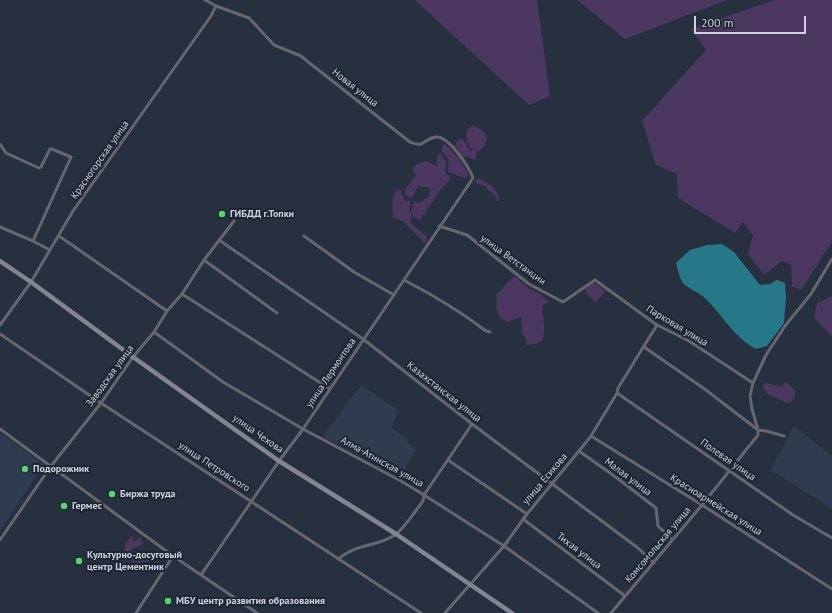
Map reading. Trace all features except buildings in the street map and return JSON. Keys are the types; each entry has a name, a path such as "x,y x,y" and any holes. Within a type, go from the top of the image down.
{"street":[{"path":"205,0 216,6"},
{"name":"Новая улица","path":"216,6 249,18 274,45 301,56 410,142 416,145 434,137 442,138 450,145 468,167 473,178"},
{"name":"Красногорская улица","path":"0,325 31,282 73,211 211,16 216,6"},
{"path":"0,144 6,153 39,168 41,167 50,149 71,157 33,241"},
{"name":"улица Лермонтова","path":"201,575 279,460 303,429 439,226 473,178"},
{"name":"Заводская улица","path":"0,540 52,466 101,403 133,357 154,332 167,312 182,294 204,260 234,221"},
{"name":"улица Ветстанции","path":"439,226 467,235 529,284 562,302 594,280"},
{"path":"0,227 50,250"},
{"path":"59,236 167,312"},
{"path":"304,236 354,272 394,295"},
{"name":"Казахстанская улица","path":"220,240 363,339 472,424 638,548 654,563"},
{"path":"204,260 277,313"},
{"path":"758,430 750,396 753,383 766,355 785,326 811,294 832,260"},
{"name":"улица Чехова","path":"0,261 279,460 396,534 470,586 512,613"},
{"path":"404,280 465,314 486,332 490,332"},
{"name":"Парковая улица","path":"594,280 657,325 689,341 753,383"},
{"path":"182,294 330,389"},
{"name":"улица Есикова","path":"445,613 504,546 551,483 579,451 617,393 618,388 657,325"},
{"name":"Алма-Атинская улица","path":"154,332 223,382 303,429 401,481 424,495 504,546 598,613"},
{"name":"улица Петровского","path":"0,334 101,403 421,613"},
{"path":"644,347 693,381 758,430 784,436"},
{"name":"Полевая улица","path":"617,393 793,515 832,538"},
{"path":"338,559 353,549 382,541 396,534 423,501 424,495 472,424"},
{"path":"0,429 173,556 257,613"},
{"name":"Комсомольская улица","path":"611,613 702,505 758,435 758,430"},
{"name":"Красноармейская улица","path":"590,436 702,505 832,589"},
{"name":"Малая улица","path":"579,451 656,508 658,526 672,539"},
{"path":"448,460 527,514"},
{"name":"Тихая улица","path":"523,519 625,596"},
{"path":"136,613 173,556"}],"shaded area":[{"path":"415,0 537,0 550,96 529,105"},
{"path":"577,0 727,0 625,39"},
{"path":"774,0 832,0 832,242 801,290 792,287 791,264 782,261 764,275 748,254 753,235 743,222 735,233 678,198 677,174 656,165 642,121 706,50 691,29"},
{"path":"472,126 482,130 487,139 484,147 477,152 475,161 467,156 463,157 455,145 458,140 462,138 471,152 472,150 467,142 466,132"},
{"path":"444,144 461,162 468,174 467,177 464,178 448,172 448,161 442,152 442,146"},
{"path":"440,153 446,162 445,173 450,176 449,181 440,190 421,219 418,220 411,212 414,201 419,203 429,197 430,188 418,186 412,198 404,195 406,188 416,175 412,169 416,165 426,161 437,166 437,157"},
{"path":"478,178 492,186 500,201 497,201 497,198 483,185 475,183"},
{"path":"399,189 405,200 410,201 410,211 412,216 410,220 411,223 426,236 426,242 423,243 421,239 403,221 393,218 393,198"},
{"path":"514,276 530,289 542,295 549,302 543,305 543,337 535,344 526,345 526,338 522,333 521,317 508,322 500,318 496,308 496,295"},
{"path":"594,283 605,291 595,302 586,293 586,288"},
{"path":"832,296 832,337 814,317 817,303"},
{"path":"786,382 795,392 794,398 791,402 787,403 767,393 762,386 766,383 783,387 784,383"},
{"path":"362,385 398,410 392,428 408,440 407,442 416,450 401,476 323,437"},
{"path":"794,426 832,456 832,509 771,470"},
{"path":"0,433 44,464 0,531"},
{"path":"132,535 134,541 140,538 142,542 141,546 135,547 128,555 124,555 125,544"},
{"path":"136,553 149,555 150,561 136,563 131,561 130,557 132,554"}],"water":[{"path":"722,244 734,252 760,285 770,284 777,280 785,283 786,297 784,323 767,346 756,349 741,339 706,299 685,285 680,278 676,263 690,250 707,245"}],"place":[{"name":"ГИБДД г.Топки","path":"222,214"},
{"name":"Подорожник","path":"25,469"},
{"name":"Биржа труда","path":"112,494"},
{"name":"Гермес","path":"64,506"},
{"name":"Культурно-досуговый центр Цементник","path":"79,561"},
{"name":"МБУ центр развития образования","path":"168,601"}]}
